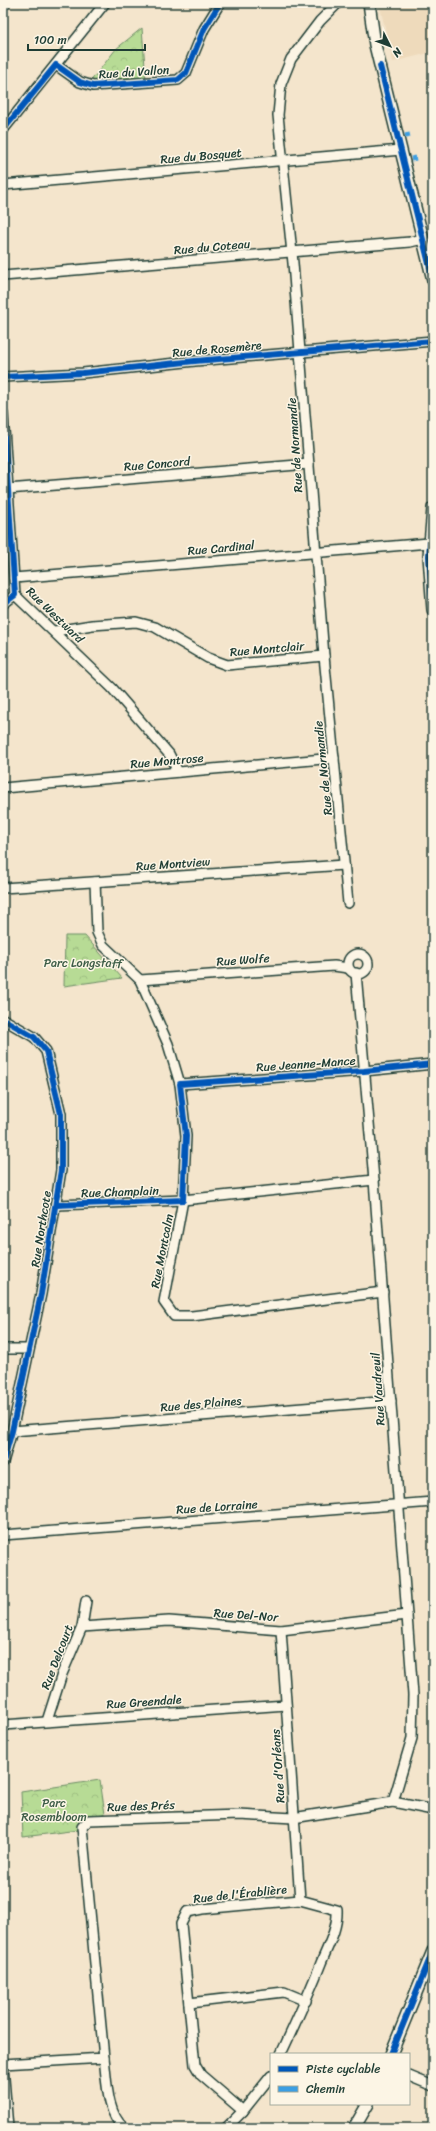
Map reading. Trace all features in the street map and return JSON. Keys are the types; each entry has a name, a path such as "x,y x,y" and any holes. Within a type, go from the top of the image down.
{"street":[{"path":"3,130 105,3"},
{"name":"Rue du Vallon","path":"56,65 80,82 92,86 178,80 186,73 204,28 220,3"},
{"name":"Rue de Normandie","path":"338,3 303,41 291,59 283,78 278,104 300,352 324,656 348,903"},
{"path":"369,3 373,37 433,280"},
{"name":"Rue du Bosquet","path":"3,185 401,150"},
{"name":"Rue du Coteau","path":"3,276 291,252 423,239"},
{"name":"Rue de Rosemère","path":"3,377 83,373 182,362 433,342"},
{"name":"Rue Westward","path":"3,414 15,595 55,631 112,688 168,754 178,772"},
{"name":"Rue Concord","path":"8,489 309,464"},
{"path":"433,508 429,543 433,610"},
{"name":"Rue Cardinal","path":"14,578 429,543"},
{"path":"3,604 15,595"},
{"name":"Rue Montclair","path":"55,631 92,625 136,622 155,627 208,658 227,665 324,656"},
{"name":"Rue Montrose","path":"3,788 334,758"},
{"name":"Rue Montview","path":"3,888 344,865"},
{"name":"Rue Montcalm","path":"95,882 97,932 103,945 140,980 168,1044 180,1084 186,1136 183,1200 164,1302 174,1316 192,1316 383,1292"},
{"name":"Rue Wolfe","path":"140,980 334,966 352,970"},
{"name":"Rue Vaudreuil","path":"352,970 364,1071 374,1180 413,1695 412,1738 393,1802"},
{"name":"Rue Northcote","path":"3,1020 34,1037 46,1051 61,1114 61,1170 57,1206 41,1294 28,1349 12,1431 3,1462"},
{"name":"Rue Jeanne-Mance","path":"180,1084 364,1071 433,1064"},
{"name":"Rue Champlain","path":"57,1206 183,1200 374,1180"},
{"path":"3,1349 28,1349"},
{"name":"Rue des Plaines","path":"12,1431 391,1401"},
{"name":"Rue de Lorraine","path":"3,1535 433,1502"},
{"name":"Rue Delcourt","path":"47,1721 62,1674 82,1627 86,1601"},
{"name":"Rue Del-Nor","path":"82,1627 168,1621 282,1630 407,1615"},
{"name":"Rue d'Orléans","path":"282,1630 293,1818 300,1900"},
{"name":"Rue Greendale","path":"3,1725 286,1705"},
{"name":"Rue des Prés","path":"124,2128 119,2124 111,2106 104,2058 82,1827 89,1820 240,1815 293,1818 393,1802 433,1810"},
{"name":"Rue de l'Érablière","path":"243,2111 201,2075 195,2065 181,1924 187,1912 202,1908 300,1900 337,1910 337,1921 306,2001 281,2053"},
{"path":"391,2053 433,1951"},
{"path":"189,2003 284,1992 306,2001"},
{"path":"8,2128 3,2065 104,2058"},
{"path":"410,2076 433,2086"},
{"path":"226,2128 243,2111 270,2077"},
{"path":"354,2128 367,2105"}],"shaded area":[{"path":"381,3 433,3 433,52 393,62 380,7"}],"green space":[{"path":"142,28 146,80 90,82 116,49"},
{"name":"Parc Longstaff","path":"65,936 85,936 122,978 64,986"},
{"name":"Parc Rosembloom","path":"100,1780 105,1814 79,1816 78,1830 23,1837 21,1792"}],"railway":[{"path":"3,12 10,3"}],"marked path":[{"path":"405,136 410,135"},
{"path":"411,159 416,158"}],"cycle path":[{"path":"3,130 56,65 80,82 93,86 178,80 186,73 204,29 220,3"},
{"path":"380,66 433,280"},
{"path":"3,377 83,373 195,361 433,341"},
{"path":"3,414 15,595 3,604"},
{"path":"433,508 429,556 433,610"},
{"path":"3,1019 34,1037 46,1051 61,1114 61,1170 41,1294 12,1431 3,1462"},
{"path":"57,1205 183,1200 186,1136 180,1084 364,1071 433,1064"},
{"path":"391,2053 433,1951"}]}
